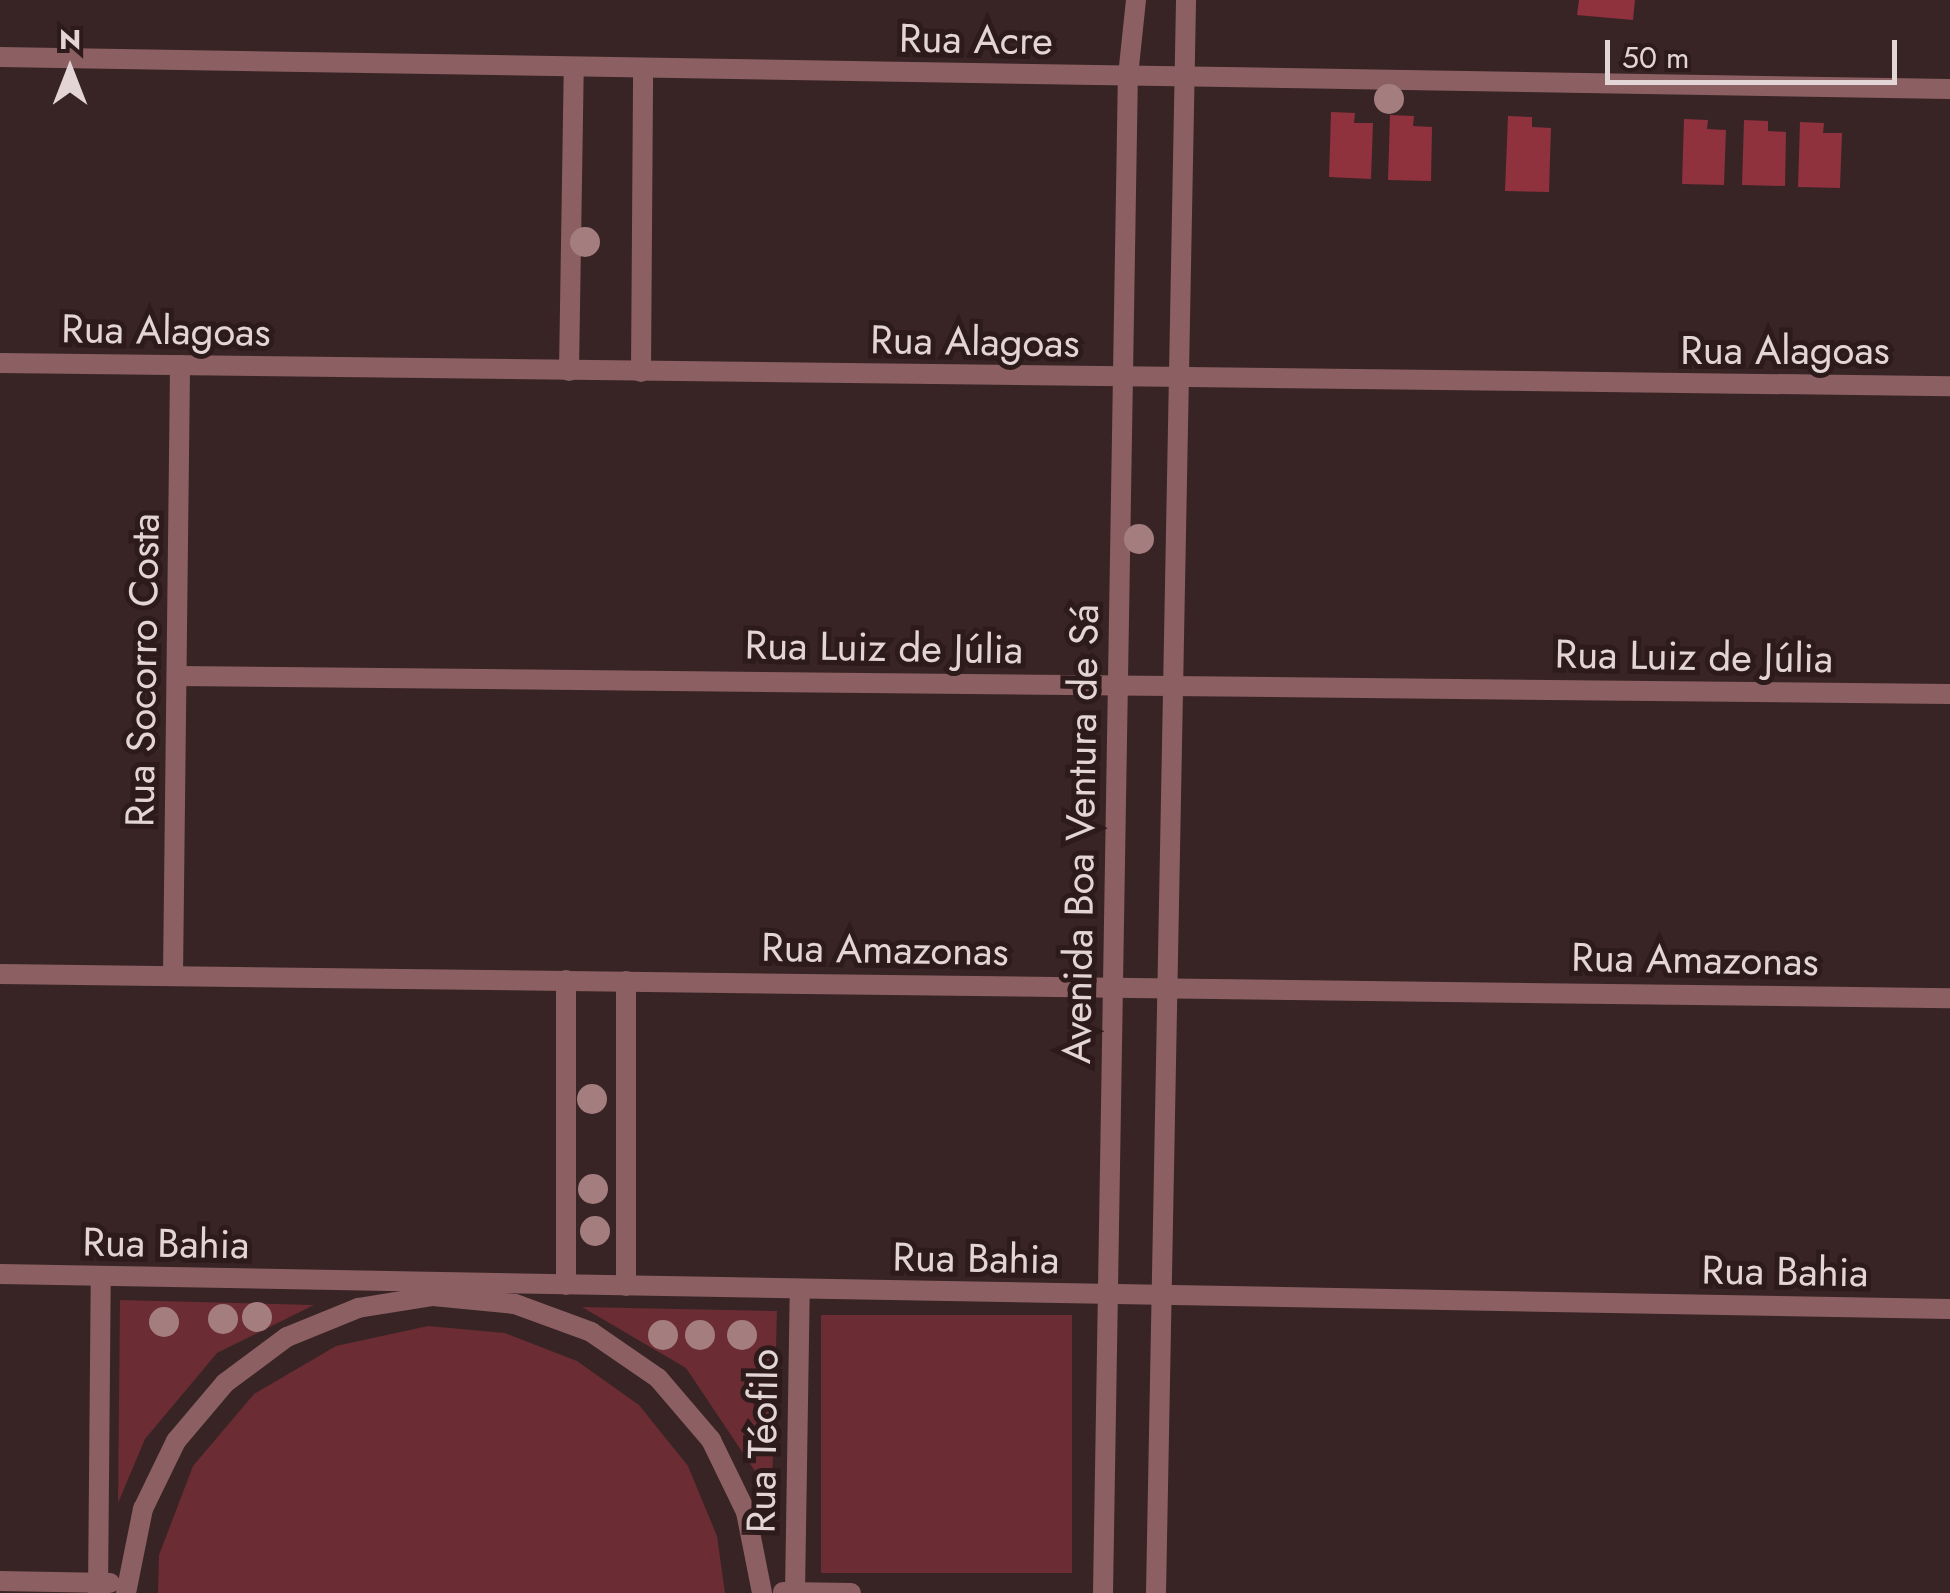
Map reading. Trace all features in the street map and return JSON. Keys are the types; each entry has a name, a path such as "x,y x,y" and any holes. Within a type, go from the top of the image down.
{"street":[{"name":"Avenida Boa Ventura de Sá","path":"1103,1593 1128,76 1136,0"},
{"path":"1156,1593 1180,77 1186,0"},
{"name":"Rua Acre","path":"0,57 1950,89"},
{"path":"569,370 574,67"},
{"path":"641,372 643,68"},
{"name":"Rua Alagoas","path":"0,363 1175,380 1950,386"},
{"name":"Rua Socorro Costa","path":"173,976 180,366"},
{"name":"Rua Luiz de Júlia","path":"177,676 1170,683 1950,694"},
{"name":"Rua Amazonas","path":"0,974 1950,998"},
{"path":"566,980 566,1285"},
{"path":"626,981 626,1286"},
{"name":"Rua Bahia","path":"0,1274 434,1290 566,1285 1950,1309"},
{"path":"98,1588 101,1276"},
{"name":"Rua Téofilo","path":"795,1593 800,1289"},
{"path":"0,1581 127,1588 143,1509 176,1441 226,1383 287,1337 358,1308 434,1290 515,1304 591,1332 658,1378 711,1440 746,1512 762,1592 851,1593"}],"shaded area":[{"path":"120,1300 314,1305 217,1353 145,1439 118,1503"},
{"path":"582,1307 777,1311 771,1523 755,1471 686,1368"},
{"path":"821,1315 1072,1315 1072,1573 821,1573"},
{"path":"428,1326 505,1333 577,1361 639,1405 688,1466 717,1536 725,1593 158,1593 159,1555 193,1466 254,1394 336,1346"}],"building":[{"path":"1579,0 1635,0 1633,20 1577,15"},
{"path":"1331,112 1355,113 1354,123 1373,123 1371,179 1329,177"},
{"path":"1390,115 1414,116 1413,126 1432,127 1431,181 1388,180"},
{"path":"1508,116 1532,117 1532,127 1551,128 1549,192 1505,191"},
{"path":"1684,119 1708,120 1707,129 1726,130 1724,185 1682,184"},
{"path":"1744,120 1768,121 1768,131 1786,132 1785,186 1742,185"},
{"path":"1800,122 1824,123 1823,133 1842,133 1840,188 1798,187"}]}
